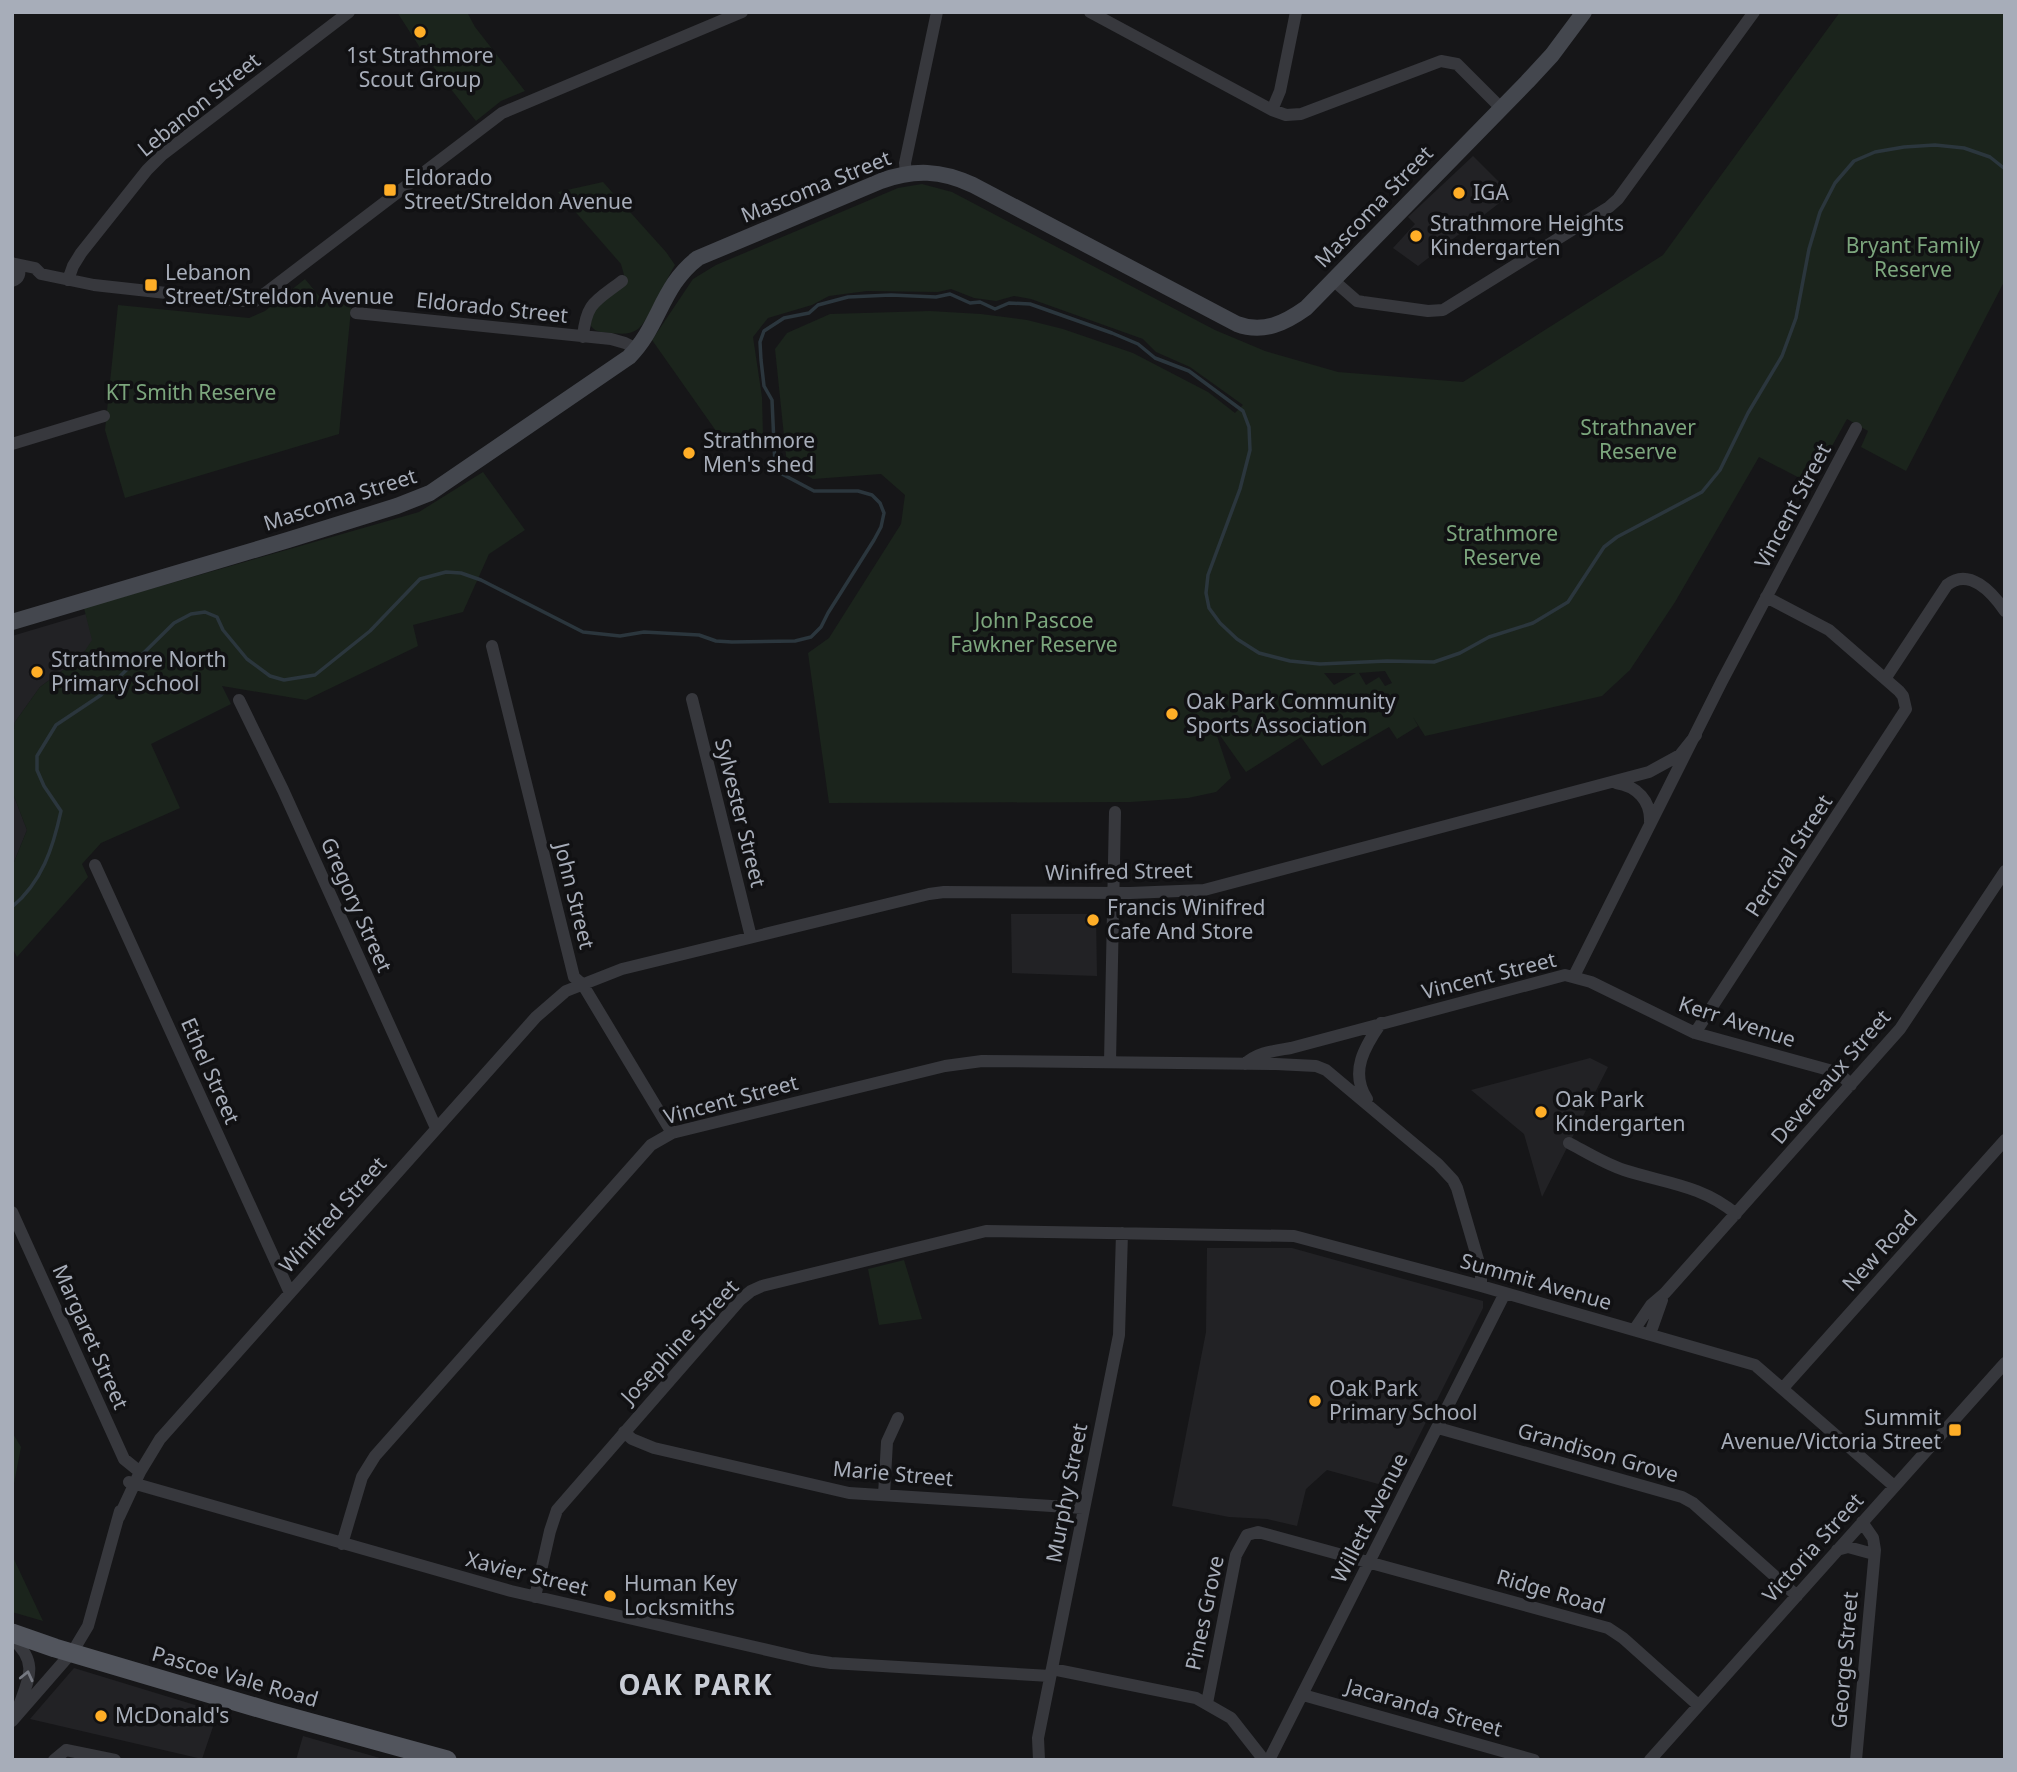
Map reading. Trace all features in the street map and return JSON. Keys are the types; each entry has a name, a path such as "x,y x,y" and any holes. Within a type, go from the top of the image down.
{"main road":[{"name":"Mascoma Street","path":"12,622 288,540 430,494 615,368 638,349 674,281 698,258 906,173 934,172 965,181 1246,327 1273,326 1289,320 1306,308 1502,108 1552,55 1584,12"},
{"name":"Pascoe Vale Road","path":"12,1633 447,1760"}],"street":[{"name":"Lebanon Street","path":"64,279 81,253 162,155 349,12"},
{"path":"15,280 41,274 94,285 239,301 255,300 502,113 741,12"},
{"path":"906,173 905,163 937,12"},
{"path":"1090,12 1286,115 1301,114 1441,61 1457,64 1502,108"},
{"path":"1272,110 1278,98 1296,12"},
{"path":"1332,280 1346,293 1363,302 1428,311 1443,310 1598,214 1618,199 1754,12"},
{"path":"14,264 35,268 41,274"},
{"path":"14,264 19,270 15,280"},
{"name":"Eldorado Street","path":"583,337 589,308 622,281"},
{"name":"Eldorado Street","path":"356,313 619,340 638,349"},
{"path":"12,444 104,416"},
{"name":"Vincent Street","path":"1245,1063 1264,1053 1556,978 1574,976 1766,597 1856,428"},
{"path":"1766,597 1829,630 1885,679 1947,585 1953,580 1959,577 1972,580 1994,597 2005,611"},
{"name":"John Street","path":"492,646 579,981 672,1133"},
{"name":"Percival Street","path":"1695,1033 1903,716 1906,709 1903,696 1885,679"},
{"name":"Gregory Street","path":"239,699 436,1128"},
{"name":"Sylvester Street","path":"692,699 751,937"},
{"name":"Winifred Street","path":"14,1720 73,1651 88,1626 131,1483 137,1470 160,1439 536,1017 543,1004 556,990 607,969 622,969 944,892 1114,893 1204,890 1649,772 1673,761 1696,735"},
{"path":"1612,783 1628,785 1639,792 1651,811 1650,826"},
{"path":"1114,1063 1115,812"},
{"name":"Ethel Street","path":"95,865 290,1293"},
{"name":"Devereaux Street","path":"1634,1330 1651,1305 1665,1293 1890,1042 2005,871"},
{"name":"Kerr Avenue","path":"1574,976 1695,1033 1829,1070 1841,1075 1851,1085"},
{"path":"1373,1108 1360,1087 1360,1060 1366,1044 1381,1023"},
{"path":"1276,1064 1279,1056 1291,1048"},
{"name":"Vincent Street","path":"342,1544 362,1477 375,1456 652,1145 672,1133 963,1062 1245,1063 1316,1066 1326,1070 1438,1164 1453,1180 1461,1199 1480,1270 1481,1286"},
{"name":"New Road","path":"1783,1388 2005,1140"},
{"path":"1569,1143 1621,1169 1705,1193 1736,1214"},
{"name":"Margaret Street","path":"12,1212 124,1459 137,1470"},
{"name":"Josephine Street","path":"534,1597 557,1510 740,1300 751,1291 762,1286 986,1231 1122,1233"},
{"name":"Summit Avenue","path":"1122,1233 1294,1236 1755,1364 1894,1486"},
{"name":"Murphy Street","path":"1039,1760 1038,1738 1119,1335 1122,1233"},
{"name":"Willett Avenue","path":"1267,1760 1303,1695 1505,1293"},
{"name":"Devereaux Street","path":"1650,1334 1665,1293"},
{"name":"Victoria Street","path":"1650,1760 2005,1363"},
{"path":"884,1495 887,1442 898,1418"},
{"name":"Grandison Grove","path":"1438,1428 1682,1497 1693,1503 1797,1596"},
{"name":"Marie Street","path":"624,1432 632,1439 654,1448 849,1493 1083,1508"},
{"name":"Xavier Street","path":"131,1483 534,1597 831,1663 1051,1672 1183,1695 1206,1703 1231,1718 1267,1760"},
{"name":"George Street","path":"1856,1760 1871,1558 1875,1550 1873,1538 1859,1526"},
{"name":"Pines Grove","path":"1206,1703 1236,1555 1247,1535 1265,1533 1370,1562"},
{"path":"1837,1550 1849,1547 1871,1558"},
{"name":"Ridge Road","path":"1370,1562 1608,1628 1623,1638 1698,1705"},
{"path":"12,1639 26,1652 30,1665 14,1720"},
{"name":"Jacaranda Street","path":"1303,1695 1534,1760"},
{"path":"54,1760 66,1750 115,1760"}],"shaded area":[{"path":"1473,156 1511,194 1418,266 1393,248 1415,224 1408,217"},
{"name":"Strathmore North Primary School","path":"86,614 93,640 81,657 40,687 15,722 12,744 12,636"},
{"path":"12,791 27,830 12,867"},
{"path":"1011,914 1096,914 1097,976 1012,973"},
{"name":"Oak Park Kindergarten","path":"1590,1058 1608,1067 1542,1197 1524,1134 1471,1090"},
{"name":"Oak Park Primary School","path":"1207,1248 1292,1248 1483,1301 1483,1308 1393,1488 1327,1470 1306,1489 1297,1526 1267,1519 1229,1517 1172,1506 1206,1332"},
{"path":"74,1668 218,1712 202,1759 30,1719"},
{"path":"303,1736 387,1760 296,1760"}],"green space":[{"path":"397,12 467,12 475,27 525,91 501,101 476,121 428,60"},
{"path":"1840,12 2005,12 2005,280 1906,471 1861,447 1868,431 1847,419 1811,484 1759,457 1675,602 1630,670 1602,696 1425,736 1413,717 1418,726 1397,739 1389,727 1322,766 1301,737 1246,772 1214,727 1231,778 1216,792 1188,798 1131,802 829,803 808,653 829,638 901,524 905,495 881,474 813,479 787,465 775,349 787,333 830,314 930,311 981,314 1027,320 1063,329 1133,353 1208,392 1235,413 1243,405 1190,367 1156,352 1143,339 1031,299 1014,296 996,301 974,298 951,289 938,292 867,291 829,296 812,305 768,318 753,337 762,397 763,436 721,438 652,340 693,279 716,265 898,188 922,184 952,192 1215,330 1265,351 1338,372 1463,382 1663,255","holes":["1385,671 1392,683 1385,686 1379,677 1366,685 1359,673","1324,673 1356,673 1334,685"]},
{"path":"603,182 675,265 647,318 638,329 629,333 600,332 591,326 590,314 626,282 621,264 558,192"},
{"name":"KT Smith Reserve","path":"305,279 319,296 352,299 339,434 125,498 105,430 118,305 249,318 265,311"},
{"path":"483,472 525,530 489,554 463,612 413,625 418,646 306,700 222,686 231,704 151,744 180,808 101,843 82,864 88,877 17,957 12,947 12,867 27,830 12,791 15,722 40,687 81,657 92,640 84,608 419,512"},
{"path":"904,1260 922,1319 879,1325 868,1269"},
{"path":"12,1432 21,1447 12,1494"},
{"path":"12,1555 43,1621 12,1612"}],"waterway":[{"path":"12,907 31,887 45,864 61,811 37,770 37,756 56,725 101,695 174,623 191,614 205,612 217,617 223,630 247,659 270,676 284,680 315,675 370,631 420,579 446,572 461,573 481,580 583,632 620,636 644,632 699,635 716,641 732,642 795,641 811,637 821,627 874,540 884,513 880,503 872,495 858,491 814,491 782,474 775,466 772,400 764,386 760,342 764,331 784,318 809,313 818,305 848,297 936,297 950,294 970,303 980,302 995,309 1009,303 1030,304 1112,333 1138,344 1155,358 1189,371 1243,411 1249,427 1250,450 1240,489 1208,575 1206,593 1209,608 1220,623 1237,639 1259,653 1290,661 1320,664 1434,662 1460,653 1489,637 1533,623 1568,602 1604,547 1617,537 1702,492 1720,470 1748,413 1782,356 1796,318 1809,249 1820,212 1835,183 1854,161 1875,152 1935,145 1964,148 1990,157 2005,169"}],"place":[{"name":"1st Strathmore Scout Group","path":"420,32"},
{"name":"Eldorado Street/Streldon Avenue","path":"390,190"},
{"name":"IGA","path":"1459,193"},
{"name":"Strathmore Heights Kindergarten","path":"1416,236"},
{"name":"Lebanon Street/Streldon Avenue","path":"151,285"},
{"name":"Strathmore Men's shed","path":"689,453"},
{"name":"Strathmore North Primary School","path":"37,672"},
{"name":"Oak Park Community Sports Association","path":"1172,714"},
{"name":"Francis Winifred Cafe And Store","path":"1093,920"},
{"name":"Oak Park Kindergarten","path":"1541,1112"},
{"name":"Oak Park Primary School","path":"1315,1401"},
{"name":"Summit Avenue/Victoria Street","path":"1955,1430"},
{"name":"Human Key Locksmiths","path":"610,1596"},
{"name":"McDonald's","path":"101,1716"}],"district":[{"name":"OAK PARK","path":"696,1685"}],"park label":[{"name":"Bryant Family Reserve","path":"1913,258"},
{"name":"Strathnaver Reserve","path":"1638,440"},
{"name":"Strathmore Reserve","path":"1502,546"},
{"name":"John Pascoe Fawkner Reserve","path":"1034,633"}]}
